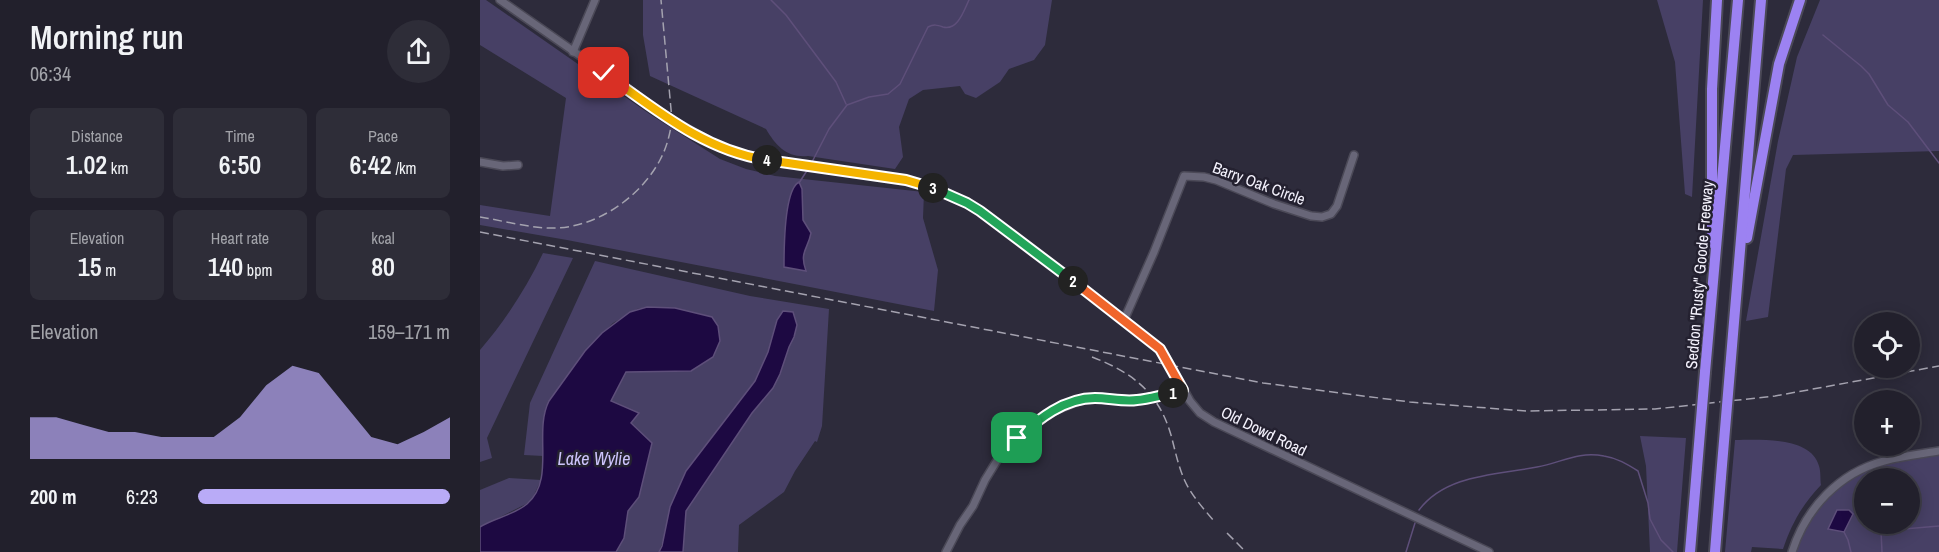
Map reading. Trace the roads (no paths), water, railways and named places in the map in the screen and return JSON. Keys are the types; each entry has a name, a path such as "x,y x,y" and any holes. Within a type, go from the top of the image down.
{"highway":[{"path":"1712,279 1712,89 1717,0"},
{"name":"Seddon \"Rusty\" Goode Freeway","path":"1690,552 1738,0"},
{"path":"1715,552 1761,0"},
{"path":"1737,291 1777,73 1800,0"}],"street":[{"name":"Old Dowd Road","path":"500,0 672,120 724,149 749,157 913,182 948,193 967,203 1005,228 1160,349 1183,390 1200,413 1221,426 1489,552"},
{"path":"573,52 595,0"},
{"name":"Barry Oak Circle","path":"1124,320 1184,176 1216,180 1274,204 1311,216 1322,217 1331,214 1337,206 1354,154"},
{"path":"480,162 502,166 518,165"},
{"path":"946,552 973,506 992,467 1001,454 1036,422 1051,412 1081,400 1093,398 1134,401 1183,390"},
{"path":"1792,552 1800,532 1814,509 1834,487 1847,478 1872,464 1939,451"}],"water":[{"path":"799,182 802,189 803,220 811,233 803,259 806,271 784,267 790,196"},
{"name":"Lake Wylie","path":"647,307 675,308 712,317 718,326 720,341 713,357 691,371 626,372 611,401 639,413 631,423 652,443 639,497 628,511 624,538 616,552 480,552 480,527 522,508 536,494 542,469 543,427 549,401 585,351 602,333 630,312"},
{"path":"783,311 793,312 797,325 773,388 752,413 686,511 683,552 659,552 670,507 686,471 755,381 768,352 777,320"},
{"path":"1837,510 1849,510 1853,514 1844,532 1828,529"}],"waterway":[{"path":"771,0 786,15 836,82 846,104"},
{"path":"812,162 829,129 847,105 869,97 888,94 900,84 928,27 953,26 960,19 969,0"},
{"path":"1823,35 1869,74 1888,105 1908,122 1939,163"},
{"path":"799,183 808,169"},
{"path":"1419,510 1443,489 1473,478 1537,467 1577,456 1604,456 1618,460 1638,471 1648,503 1650,519 1661,540 1673,552"},
{"path":"1406,552 1415,523"},
{"path":"1882,552 1881,531 1939,526"},
{"path":"1844,532 1851,552"}],"railway":[{"path":"480,217 538,227 573,226 588,222 617,207 642,186 662,155 672,120 661,0"},
{"path":"480,232 1263,383 1410,402 1526,411 1655,409 1775,396 1939,366"},
{"path":"1092,357 1131,377 1151,396 1166,420 1187,485 1214,521"},
{"path":"1227,533 1246,552"}]}
